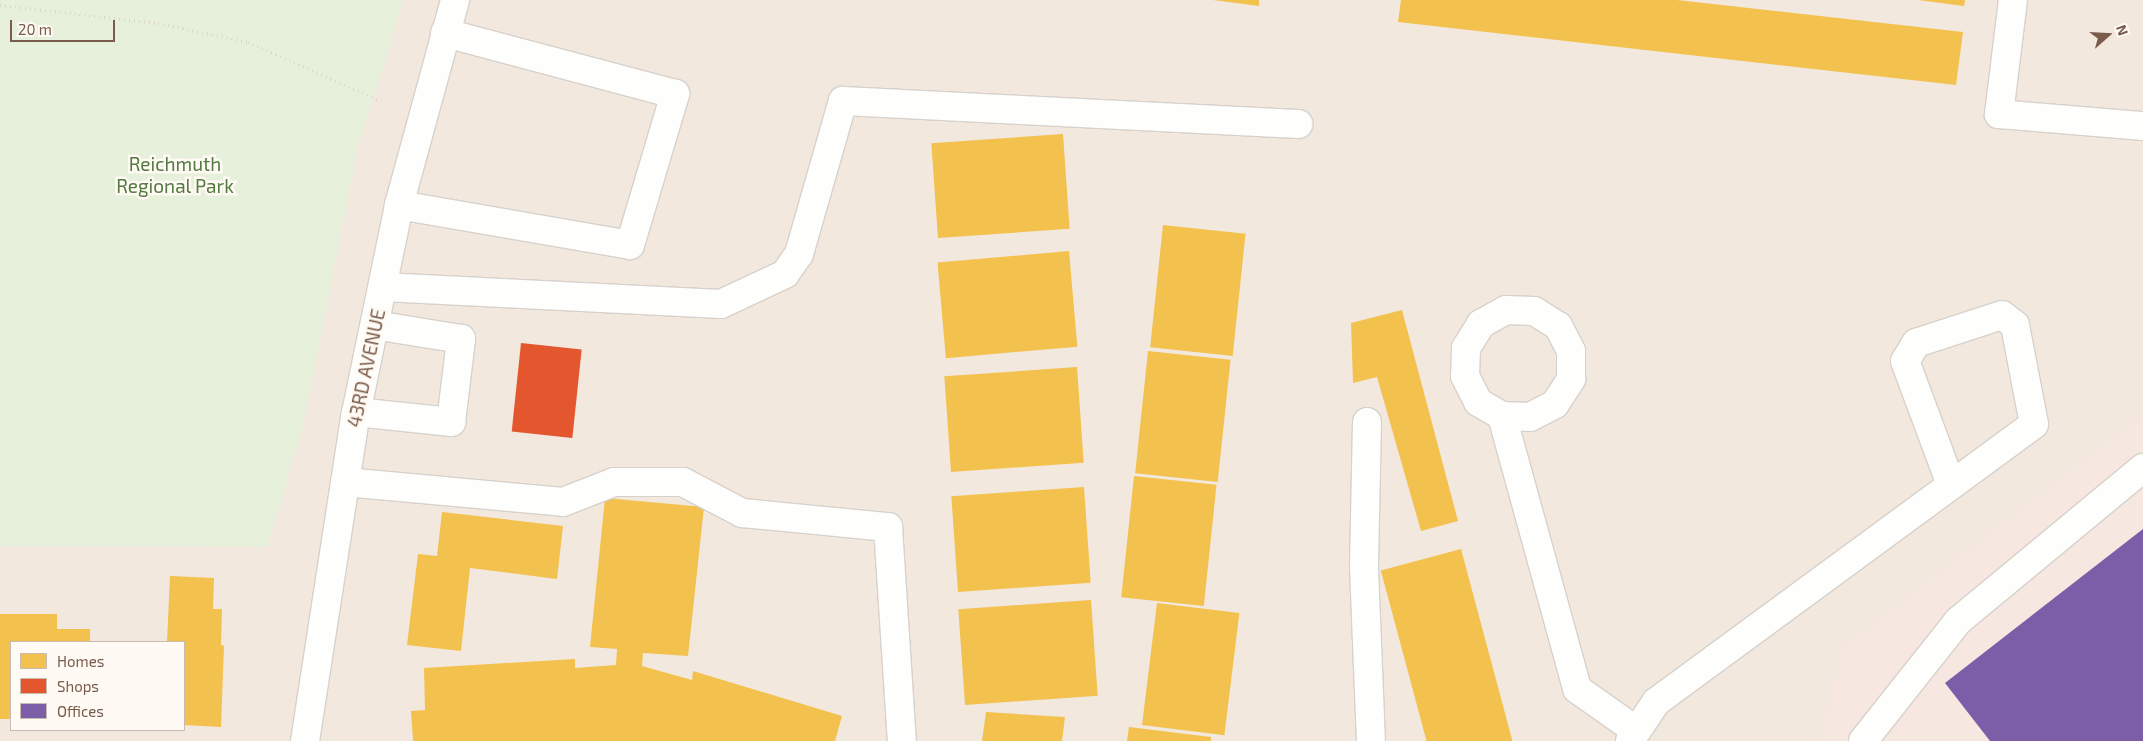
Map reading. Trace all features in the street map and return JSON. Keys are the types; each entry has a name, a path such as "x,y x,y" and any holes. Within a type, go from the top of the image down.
{"street":[{"name":"43RD AVENUE","path":"306,741 356,412 399,205 455,0"},
{"path":"2012,0 1999,114 2143,126"},
{"path":"399,205 630,245 675,94 445,33"},
{"path":"382,287 721,304 785,274 798,254 843,101 1298,124"},
{"path":"1502,416 1577,689 1632,735 1656,702 1950,482 2034,424 2014,325 2002,315 1916,343 1905,360 1950,482"},
{"path":"356,412 451,422 461,339 374,325"},
{"path":"1367,422 1364,568 1371,741"},
{"path":"1864,741 1958,621 2143,468"},
{"path":"345,482 563,502 614,482 683,482 742,513 888,527 902,741"}],"path":[{"path":"0,5 158,23 248,42 381,101"}],"shaded area":[{"path":"0,0 2143,0 2143,741 0,741"},
{"path":"2143,415 2143,741 1819,741 1842,648"}],"green space":[{"name":"Reichmuth Regional Park","path":"0,0 404,0 358,146 304,422 268,547 0,546"}],"building: Homes":[{"path":"1213,0 1259,0 1259,6"},
{"path":"1401,0 1677,0 1963,32 1956,85 1398,22"},
{"path":"1918,0 1965,0 1964,6"},
{"path":"1063,134 1070,229 938,238 931,143"},
{"path":"1163,225 1246,234 1233,356 1150,347"},
{"path":"1069,251 1077,347 946,358 938,263"},
{"path":"1402,310 1458,521 1421,531 1377,377 1353,383 1351,323"},
{"path":"1148,351 1231,360 1218,482 1135,473"},
{"path":"1077,367 1084,463 951,472 944,376"},
{"path":"1134,476 1217,485 1204,606 1121,597"},
{"path":"1084,487 1091,583 958,592 951,496"},
{"path":"605,498 704,507 688,656 643,653 642,666 692,680 693,671 842,716 835,741 413,741 411,711 425,710 424,668 575,659 575,668 616,665 617,649 590,647"},
{"path":"442,512 563,526 557,579 470,568 461,651 407,645 418,554 437,556"},
{"path":"1461,549 1512,741 1427,741 1381,570"},
{"path":"170,576 214,578 213,609 222,609 221,645 224,646 221,727 185,725 185,641 167,641"},
{"path":"1091,600 1098,696 965,705 958,609"},
{"path":"1157,603 1239,613 1224,735 1142,725"},
{"path":"0,614 57,614 57,629 90,629 90,641 10,641 10,719 0,719"},
{"path":"986,712 1065,717 1062,741 982,741"},
{"path":"1129,727 1211,737 1211,741 1127,741"}],"building: Shops":[{"path":"521,343 582,349 572,438 512,432"}],"building: Offices":[{"path":"2143,529 2143,741 1990,741 1945,683"}]}
